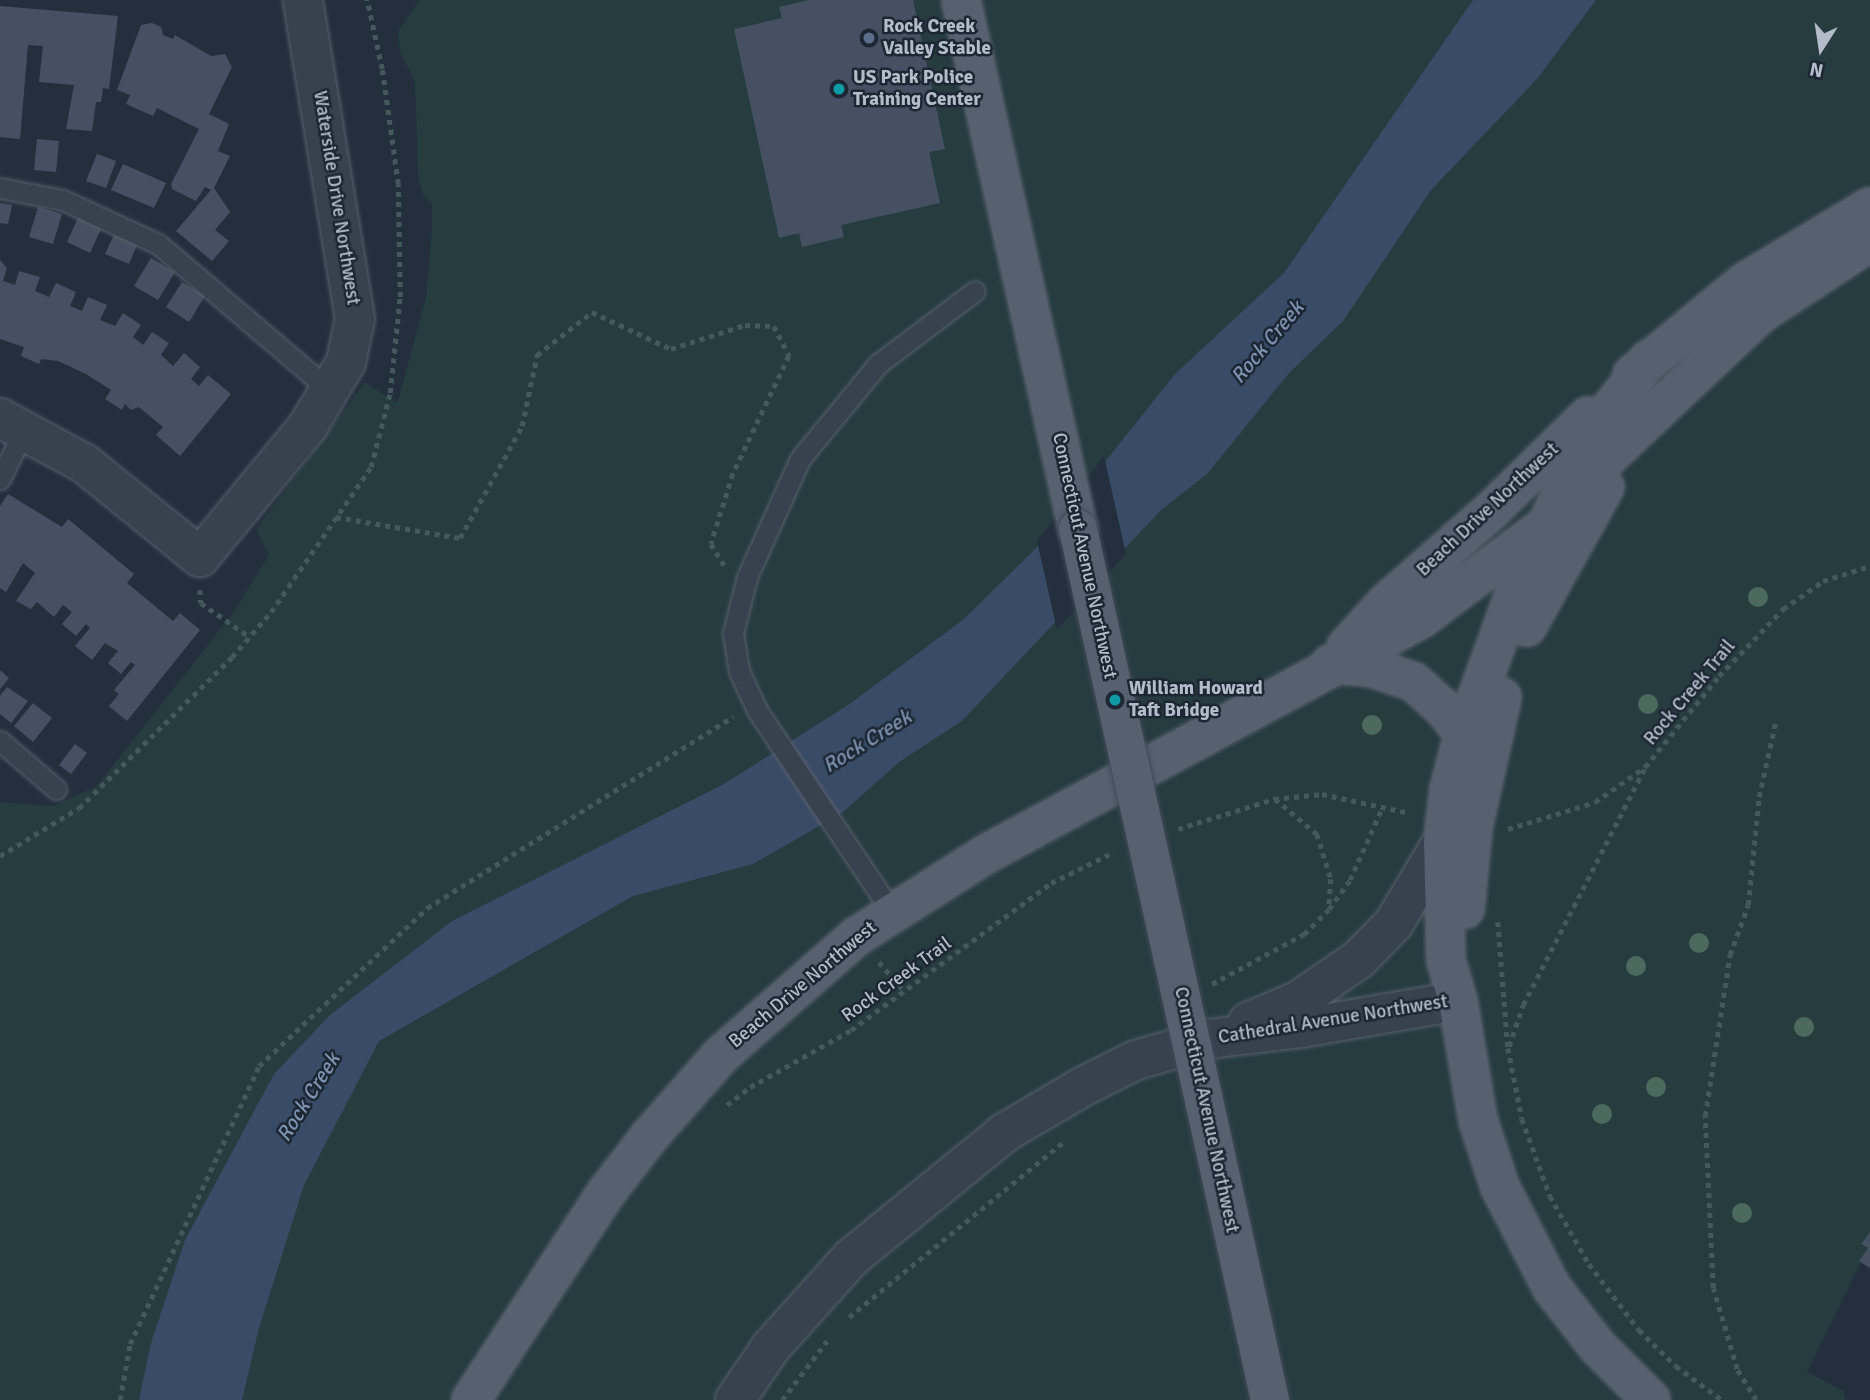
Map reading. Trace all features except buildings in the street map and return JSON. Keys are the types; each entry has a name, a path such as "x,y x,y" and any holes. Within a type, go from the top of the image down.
{"main road":[{"name":"Connecticut Avenue Northwest","path":"961,0 1270,1400"},
{"path":"1458,1001 1473,827 1474,748 1516,590 1588,436 1649,359 1745,282 1870,206"},
{"path":"1651,1400 1575,1320 1513,1219 1478,1119 1458,1001 1446,960 1431,829 1449,790 1474,748 1532,617 1588,512 1664,402 1760,314 1870,242"},
{"name":"Beach Drive Northwest","path":"1330,664 1387,602 1492,510 1649,359"},
{"name":"Beach Drive Northwest","path":"471,1400 606,1193 678,1103 721,1055 785,997 892,912 988,853 1330,664 1421,619 1546,524 1664,402"},
{"path":"1330,664 1392,671 1415,682 1445,710 1474,748"}],"street":[{"name":"Waterside Drive Northwest","path":"200,557 294,444 331,391 351,344 355,306 303,0"},
{"path":"13,423 85,464 200,557"},
{"name":"Cathedral Avenue Northwest","path":"735,1400 810,1301 934,1186 1004,1133 1082,1087 1136,1060 1209,1039 1298,1001 1359,960 1394,923 1431,829"},
{"name":"Cathedral Avenue Northwest","path":"1209,1039 1301,1028 1458,1001"}],"lane":[{"path":"0,188 55,197 158,244 331,391"},
{"path":"892,912 861,863 748,711 734,651 736,614 747,577 800,459 878,364 975,291"},
{"path":"0,479 13,423"},
{"path":"0,741 56,789"}],"path":[{"path":"336,517 460,538 522,426 537,355 592,312 671,349 745,325 774,326 789,356 733,474 711,544 729,572"},
{"path":"200,557 201,603 250,637"},
{"name":"Rock Creek Trail","path":"1502,830 1595,802 1645,767 1719,676 1783,609 1823,581 1870,566"},
{"path":"120,1400 130,1344 259,1066 427,908 748,711"},
{"path":"1756,1400 1737,1369 1713,1288 1705,1116 1730,955 1748,905 1759,797 1775,724"},
{"path":"1508,1048 1523,1005 1645,767"},
{"path":"1172,831 1274,799 1322,794 1383,806 1431,829"},
{"path":"1274,799 1317,834 1331,879 1329,909"},
{"path":"1207,986 1304,934 1329,909 1350,880 1383,806"},
{"name":"Rock Creek Trail","path":"721,1110 751,1087 851,1030 1051,883 1123,849"},
{"path":"1498,918 1508,1048 1522,1119 1550,1196 1589,1264 1639,1330 1676,1366 1722,1400"},
{"path":"871,952 904,991"},
{"path":"842,1322 1078,1133"},
{"path":"782,1400 835,1332"}],"green space":[{"path":"420,0 1870,0 1870,1233 1861,1243 1868,1248 1807,1372 1844,1391 1845,1400 0,1400 0,802 53,806 97,786 233,613 269,555 256,529 365,382 396,403 399,398 426,297 432,230 432,203 423,195 418,176 415,81 400,52 398,31"}],"water":[{"name":"Rock Creek","path":"1473,0 1596,0 1537,79 1431,190 1343,321 1289,373 1207,474 1161,510 962,721 899,762 842,813 753,864 633,896 379,1041 304,1185 259,1328 242,1400 139,1400 151,1343 185,1240 274,1074 330,1015 452,921 724,784 851,703 964,619 1037,547 1175,374 1284,273"}],"pier":[{"path":"1104,456 1126,554 1057,630 1037,541"}],"place":[{"name":"Rock Creek Valley Stable","path":"869,38"},
{"name":"US Park Police Training Center","path":"839,89"},
{"name":"William Howard Taft Bridge","path":"1115,700"}]}
